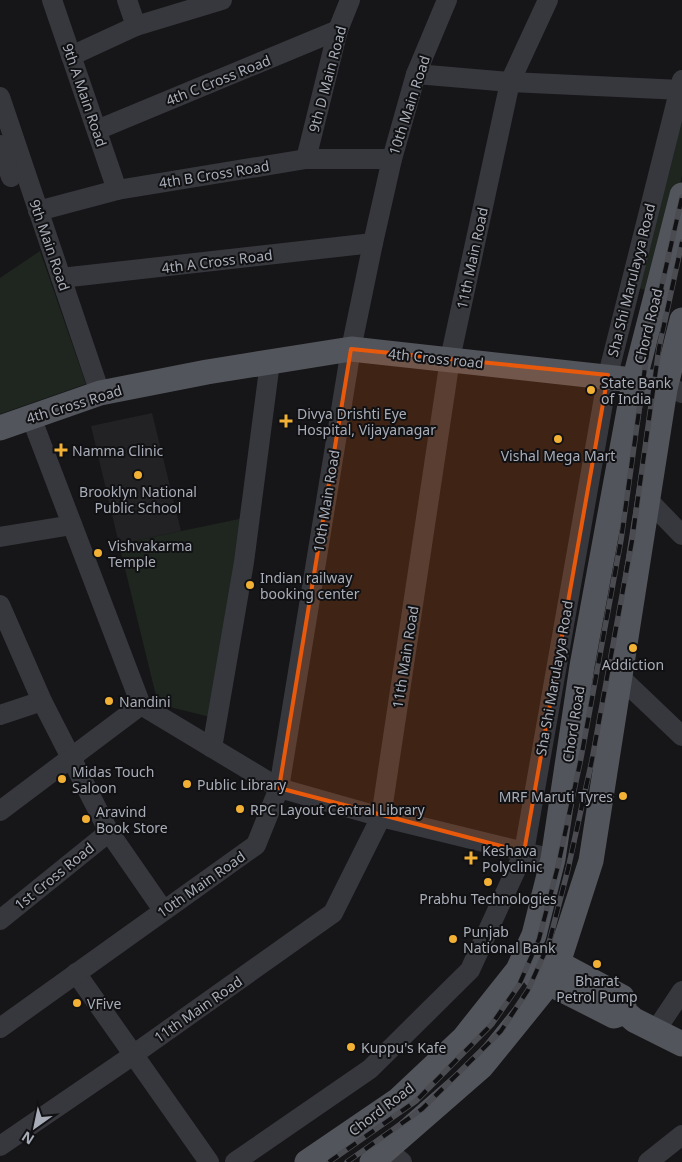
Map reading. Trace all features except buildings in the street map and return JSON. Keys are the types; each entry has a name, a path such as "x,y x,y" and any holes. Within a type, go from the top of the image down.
{"main road":[{"name":"Chord Road","path":"307,1162 398,1100 464,1038 522,962 534,935 553,859 582,666 635,378 682,195"},
{"path":"387,1158 482,1066 554,973 591,861 648,500 674,389 682,320"},
{"name":"4th Cross road","path":"207,372 350,349 635,378 674,389"},
{"name":"4th Cross Road","path":"0,428 100,393 207,372"},
{"path":"522,962 554,973 614,1016 625,1012 634,1020 682,1044"}],"street":[{"name":"9th A Main Road","path":"52,0 117,190"},
{"path":"127,0 136,26"},
{"name":"9th D Main Road","path":"306,159 338,30 350,0"},
{"name":"10th Main Road","path":"0,1028 256,845 279,788 350,349 373,243 392,159 416,74 447,0"},
{"name":"11th Main Road","path":"0,1146 135,1054 333,913 381,817 450,359 510,82 548,0"},
{"path":"72,56 136,26 214,1"},
{"name":"4th C Cross Road","path":"98,130 338,30"},
{"path":"416,74 510,82 681,86"},
{"name":"Sha Shi Marulayya Road","path":"235,1162 370,1069 470,970 524,852 608,375 681,86"},
{"name":"9th Main Road","path":"0,97 12,177 38,211 100,393"},
{"path":"0,145 12,177"},
{"name":"4th B Cross Road","path":"38,211 117,190 306,159 392,159"},
{"name":"4th A Cross Road","path":"61,278 373,243"},
{"path":"212,748 244,562 270,362"},
{"path":"31,417 141,705 279,788 381,817 553,859"},
{"path":"648,500 682,535"},
{"path":"0,537 72,525"},
{"path":"2,613 42,701 109,832 163,910"},
{"path":"620,677 682,736"},
{"path":"0,715 42,701"},
{"path":"0,811 141,705"},
{"name":"1st Cross Road","path":"0,920 109,832"},
{"path":"76,973 210,1162"},
{"path":"656,1030 682,991"},
{"path":"648,1162 682,1135"}],"highlighted area":[{"path":"351,349 608,375 524,852 279,788"}],"shaded area":[{"path":"682,96 682,176 653,292 634,287"},
{"path":"40,251 86,384 0,414 0,278"},
{"name":"Brooklyn National Public School","path":"152,413 181,531 119,544 91,426"},
{"path":"244,518 214,718 158,704 119,544"}],"railway":[{"path":"329,1162 416,1101 492,1024 519,985 539,939 558,866 581,758 621,540 648,346 682,197"},
{"path":"347,1162 422,1109 501,1031 528,990 549,943 568,869 592,760 632,541 659,348 682,242"}],"place":[{"name":"State Bank of India","path":"591,390"},
{"name":"Divya Drishti Eye Hospital, Vijayanagar","path":"286,421"},
{"name":"Vishal Mega Mart","path":"558,439"},
{"name":"Namma Clinic","path":"61,450"},
{"name":"Brooklyn National Public School","path":"138,475"},
{"name":"Vishvakarma Temple","path":"98,553"},
{"name":"Indian railway booking center","path":"250,585"},
{"name":"Addiction","path":"633,648"},
{"name":"Nandini","path":"109,701"},
{"name":"Midas Touch Saloon","path":"62,779"},
{"name":"Public Library","path":"187,784"},
{"name":"MRF Maruti Tyres","path":"623,796"},
{"name":"RPC Layout Central Library","path":"240,809"},
{"name":"Aravind Book Store","path":"86,819"},
{"name":"Keshava Polyclinic","path":"471,858"},
{"name":"Prabhu Technologies","path":"488,882"},
{"name":"Punjab National Bank","path":"453,939"},
{"name":"Bharat Petrol Pump","path":"597,964"},
{"name":"VFive","path":"77,1003"},
{"name":"Kuppu's Kafe","path":"351,1047"}]}
